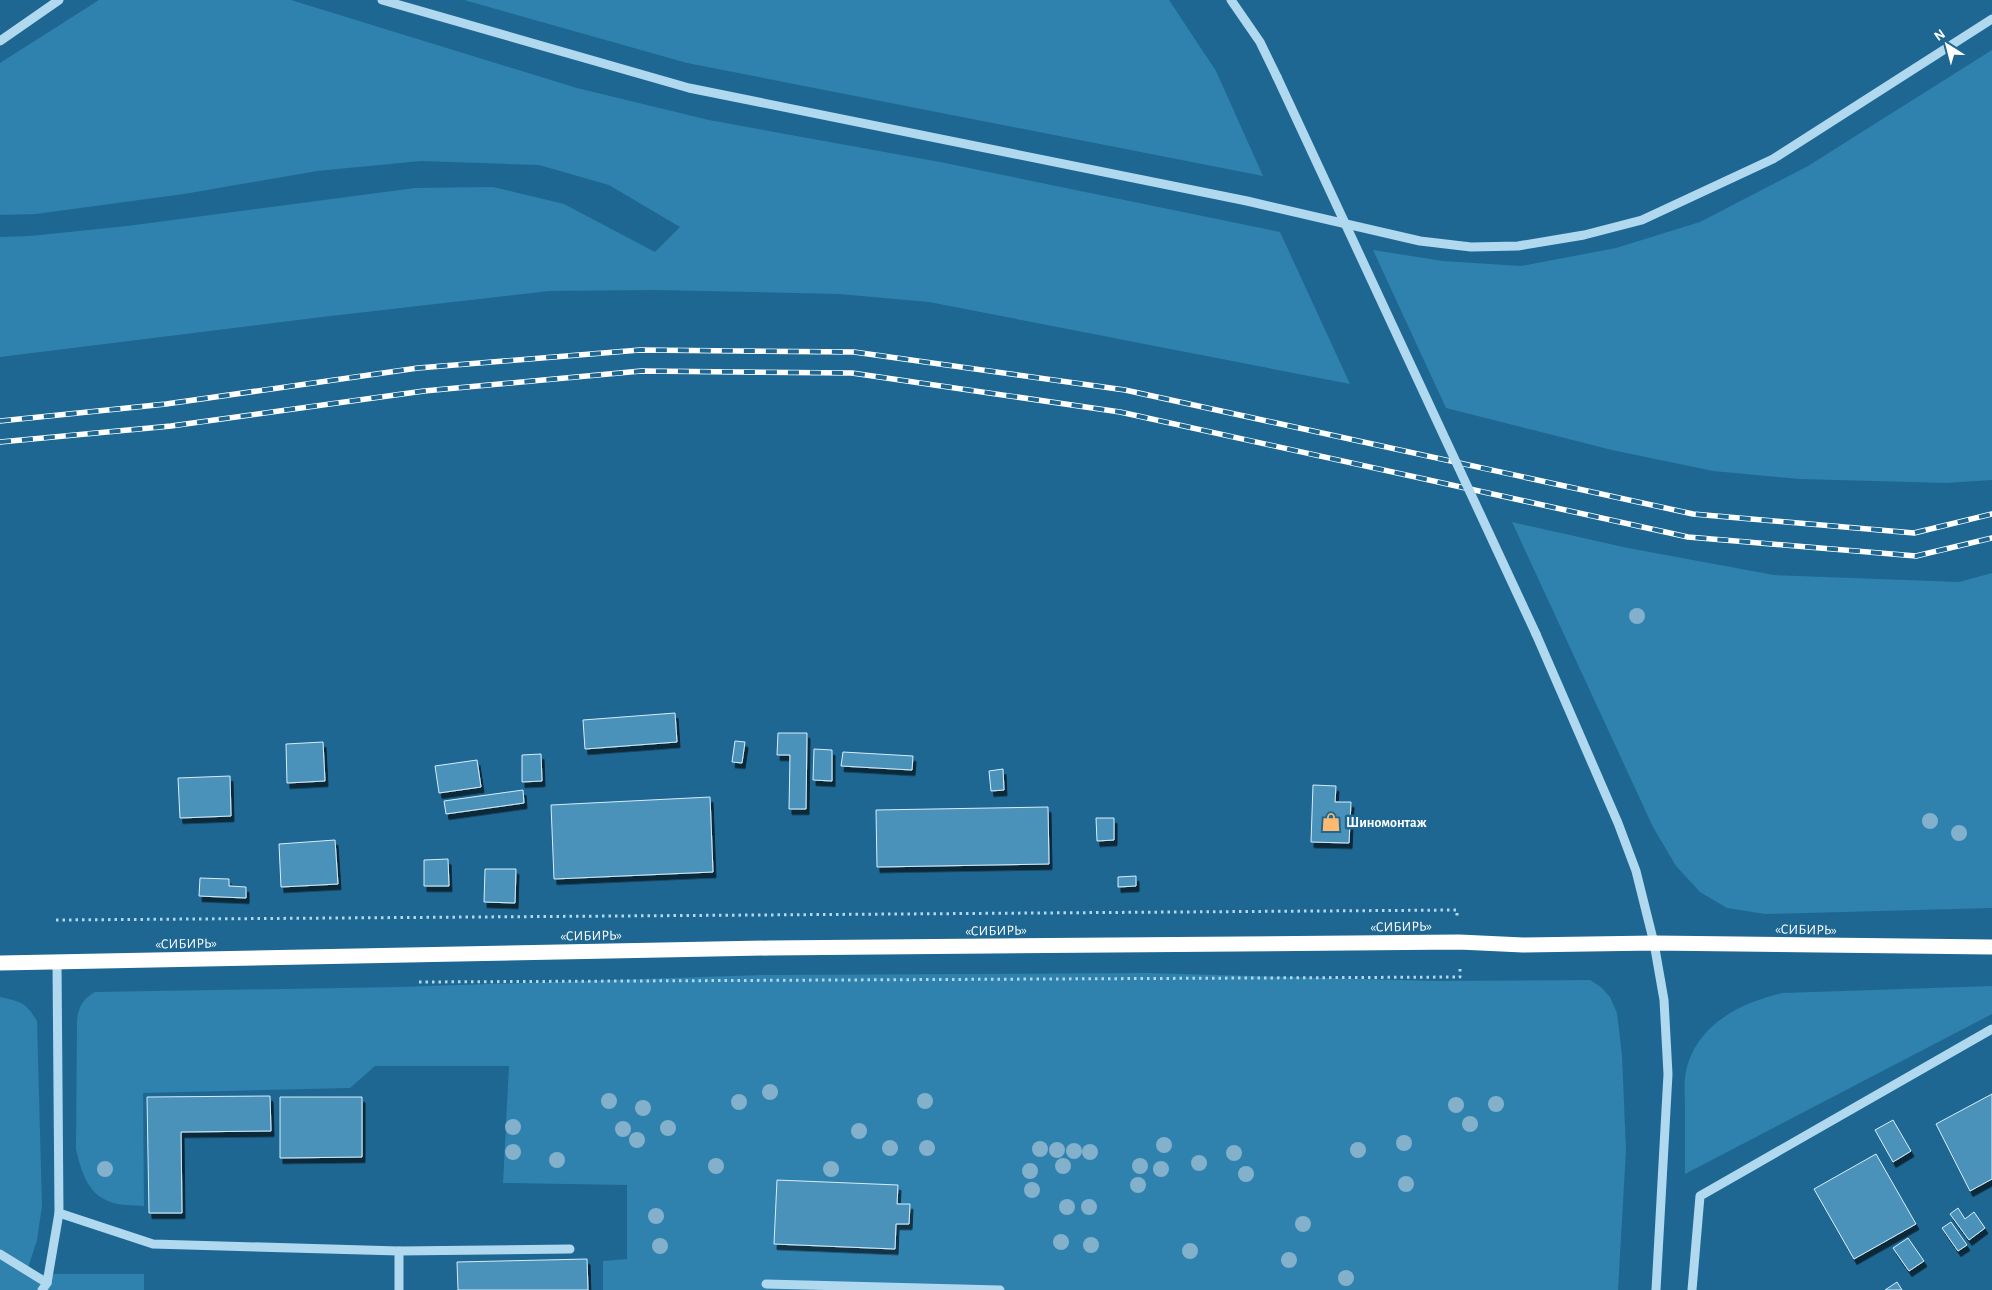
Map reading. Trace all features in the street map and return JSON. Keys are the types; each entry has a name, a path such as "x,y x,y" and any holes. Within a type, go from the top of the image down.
{"highway":[{"name":"«СИБИРЬ»","path":"0,963 799,948 1459,942 1523,945 1654,943 1992,948"}],"street":[{"path":"0,41 59,0"},
{"path":"382,0 690,88 1247,202 1420,241 1471,247 1518,246 1584,236 1642,220 1774,159 1992,19"},
{"path":"1231,0 1260,42 1277,77 1536,634 1618,823 1636,872 1654,943 1664,1000 1668,1074 1656,1290"},
{"path":"0,1254 44,1286 60,1213 57,962"},
{"path":"1692,1290 1700,1196 1992,1029"},
{"path":"60,1213 153,1244 399,1251 570,1249"},
{"path":"399,1251 399,1290"},
{"path":"766,1284 1000,1290"}],"shaded area":[{"path":"99,0 291,0 577,88 709,120 940,162 1280,232 1350,384 929,302 839,294 656,290 549,291 0,357 0,237 30,236 127,226 415,188 493,187 564,204 655,252 680,227 609,185 539,165 421,161 317,171 184,194 36,214 0,215 0,63"},
{"path":"464,0 1169,0 1216,71 1263,176 687,63"},
{"path":"1992,50 1992,480 1947,483 1800,479 1713,471 1612,450 1446,408 1373,250 1443,261 1521,266 1616,248 1700,222 1808,166"},
{"path":"1512,522 1628,548 1774,575 1959,582 1992,573 1992,908 1765,914 1727,908 1700,892 1676,866 1653,827"},
{"path":"1148,973 1437,981 1590,980 1601,987 1610,997 1617,1013 1622,1055 1626,1150 1618,1290 603,1290 603,1261 627,1259 627,1185 503,1183 509,1066 375,1066 350,1088 143,1093 144,1206 112,1203 95,1192 86,1180 76,1149 77,1020 82,1004 95,992 400,987 762,975"},
{"path":"1992,986 1992,1014 1685,1174 1685,1078 1689,1060 1707,1032 1734,1011 1766,997 1783,993"},
{"path":"0,997 26,1006 37,1021 42,1206 37,1240 26,1274 144,1274 144,1290 0,1290"}],"building":[{"path":"675,713 677,742 585,749 583,720"},
{"path":"778,733 807,733 806,809 789,809 790,755 777,755"},
{"path":"735,741 745,742 742,763 732,762"},
{"path":"323,742 325,781 287,783 286,744"},
{"path":"814,749 832,750 832,781 813,780"},
{"path":"843,752 913,756 912,770 841,766"},
{"path":"541,754 542,781 522,782 522,755"},
{"path":"477,760 481,787 439,793 435,766"},
{"path":"1003,769 1004,790 991,791 989,771"},
{"path":"230,776 231,816 180,818 178,778"},
{"name":"Шиномонтаж","path":"1313,785 1336,786 1335,802 1351,802 1349,843 1311,842"},
{"path":"523,790 524,803 446,814 444,801"},
{"path":"710,797 713,872 554,879 551,805"},
{"path":"1048,807 1049,864 877,867 876,810"},
{"path":"1096,818 1114,818 1114,840 1097,841"},
{"path":"335,840 338,884 281,887 279,844"},
{"path":"448,859 449,886 424,886 424,860"},
{"path":"485,869 516,869 515,903 484,902"},
{"path":"1136,876 1136,886 1118,887 1118,877"},
{"path":"200,878 229,879 229,886 246,887 246,898 199,896"},
{"path":"1992,1094 1992,1179 1970,1191 1936,1124"},
{"path":"270,1096 271,1131 181,1132 182,1213 149,1213 147,1097"},
{"path":"280,1097 362,1097 362,1157 280,1158"},
{"path":"1893,1120 1911,1151 1893,1162 1875,1130"},
{"path":"1876,1154 1916,1224 1854,1259 1814,1189"},
{"path":"777,1180 898,1185 897,1204 910,1204 909,1224 896,1224 895,1249 774,1244"},
{"path":"1958,1208 1965,1219 1974,1212 1985,1228 1969,1240 1950,1214"},
{"path":"1951,1222 1967,1245 1958,1251 1942,1228"},
{"path":"1908,1238 1924,1261 1909,1271 1893,1248"},
{"path":"587,1259 588,1290 458,1290 457,1262"},
{"path":"1897,1282 1902,1290 1885,1290"}],"railway":[{"path":"0,421 166,404 418,368 640,350 854,352 1125,390 1693,514 1914,533 1992,514"},
{"path":"0,442 171,426 424,391 641,371 852,373 1120,412 1688,537 1916,556 1992,538"}],"place":[{"name":"Шиномонтаж","path":"1331,822"}]}
